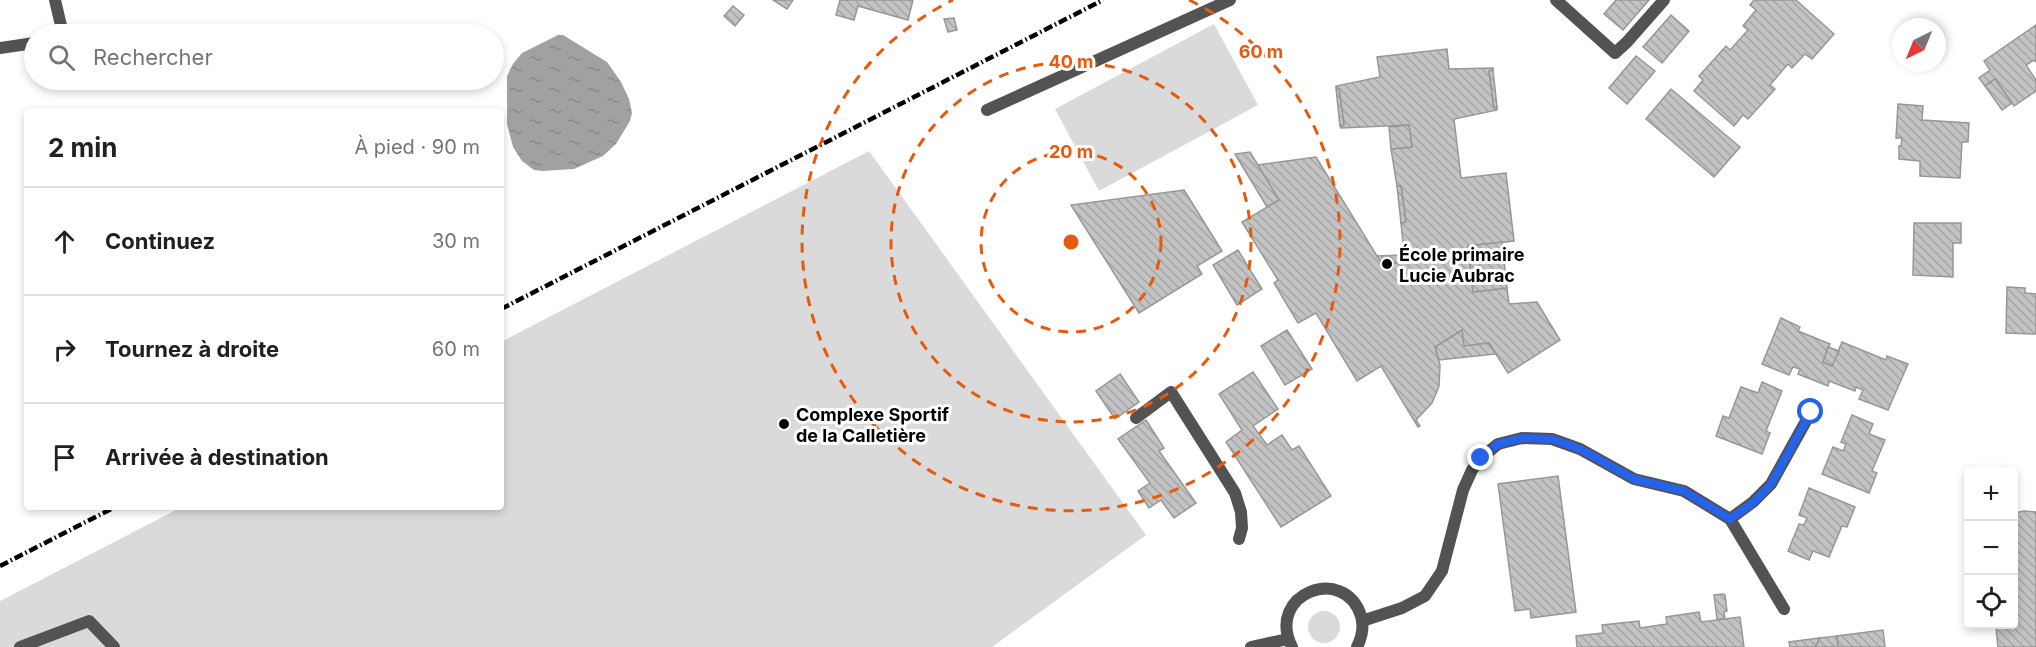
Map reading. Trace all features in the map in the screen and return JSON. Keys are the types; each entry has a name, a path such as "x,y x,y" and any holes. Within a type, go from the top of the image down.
{"street":[{"path":"55,0 61,24"},
{"path":"987,110 1230,0"},
{"path":"1556,0 1615,52 1627,42 1664,0"},
{"path":"0,48 24,44"},
{"path":"1136,418 1171,392 1235,493 1242,528 1239,538"},
{"path":"1730,519 1754,502 1771,484 1811,412"},
{"path":"1362,621 1402,608 1425,596 1442,571 1463,490 1472,470 1481,458 1498,444 1522,438 1552,439 1580,449 1634,479 1684,491 1730,519 1784,609"},
{"path":"1251,647 1290,643 1286,630 1290,610 1302,595 1311,591 1330,589 1348,597 1359,612 1362,621 1360,641 1357,647"},
{"path":"20,647 89,621 114,647"}],"shaded area":[{"path":"1214,24 1258,105 1099,191 1055,109"},
{"name":"Complexe Sportif de la Calletière","path":"869,151 1146,535 992,647 0,647 0,601 176,510 504,510 504,340"},
{"path":"1324,611 1335,616 1340,627 1335,638 1324,643 1313,638 1308,627 1313,616"}],"water":[{"path":"558,35 563,35 607,62 621,82 629,99 632,113 630,121 616,144 603,156 574,169 534,170 522,161 513,147 507,124 507,76 522,53"}],"building":[{"path":"773,0 793,0 787,9"},
{"path":"840,0 913,0 908,20 858,6 854,20 836,15"},
{"path":"1616,0 1649,0 1623,30 1604,14"},
{"path":"1754,0 1796,0 1834,34 1812,59 1805,54 1792,68 1788,64 1770,85 1775,89 1748,119 1743,115 1734,126 1694,91 1703,80 1699,76 1726,46 1730,50 1748,30 1743,26 1756,10 1750,5"},
{"path":"733,6 744,15 735,26 724,16"},
{"path":"1671,15 1689,31 1662,63 1643,47"},
{"path":"954,18 957,30 948,32 944,19"},
{"path":"2036,25 2036,62 2034,60 2026,65 2036,80 2036,91 2014,106 1995,79 1985,86 1979,78 1990,70 1984,61"},
{"path":"1447,49 1449,69 1493,68 1489,71 1494,108 1497,107 1497,110 1454,119 1461,178 1506,173 1514,241 1468,246 1473,292 1507,288 1509,304 1537,302 1560,340 1508,373 1489,343 1464,346 1462,330 1435,347 1440,365 1439,386 1432,403 1416,420 1420,426 1418,427 1381,366 1357,381 1316,313 1298,323 1274,283 1278,280 1242,222 1279,200 1257,165 1316,157 1382,264 1405,262 1401,223 1406,222 1401,186 1397,186 1391,149 1412,147 1409,125 1341,128 1340,126 1344,125 1339,89 1336,86 1380,77 1377,57"},
{"path":"1636,56 1655,71 1627,104 1609,88"},
{"path":"1493,70 1497,107 1494,108 1489,71"},
{"path":"1995,79 2012,103 2002,110 1985,86"},
{"path":"1336,88 1339,89 1344,125 1340,126"},
{"path":"1671,89 1740,147 1714,177 1646,119"},
{"path":"1898,104 1923,106 1922,120 1969,123 1968,142 1962,142 1960,178 1920,176 1920,161 1899,159 1899,146 1901,146 1902,138 1896,138"},
{"path":"1409,125 1412,147 1391,149 1389,127"},
{"path":"1250,152 1279,200 1267,207 1235,154"},
{"path":"1397,186 1401,186 1406,222 1401,223"},
{"path":"1184,190 1222,251 1197,266 1202,274 1139,313 1071,205"},
{"path":"1914,223 1961,223 1961,243 1953,243 1953,277 1913,275"},
{"path":"1502,242 1507,288 1473,292 1468,246"},
{"path":"1238,250 1262,289 1237,305 1213,265"},
{"path":"1405,255 1405,262 1382,264 1377,256"},
{"path":"2007,287 2025,288 2025,293 2036,294 2036,334 2006,333"},
{"path":"1781,318 1800,327 1798,331 1830,344 1823,362 1832,366 1842,342 1886,360 1887,356 1908,364 1888,410 1859,399 1863,390 1856,387 1855,391 1829,381 1828,386 1798,374 1800,369 1793,367 1789,375 1762,364"},
{"path":"1287,330 1312,369 1285,385 1261,346"},
{"path":"1462,330 1464,346 1489,343 1496,354 1439,360 1435,347"},
{"path":"1828,347 1839,351 1832,366 1823,362"},
{"path":"1253,372 1278,409 1253,426 1267,445 1282,435 1292,450 1299,446 1331,496 1281,527 1226,442 1242,430 1219,394"},
{"path":"1120,374 1139,402 1115,419 1096,391"},
{"path":"1762,382 1782,391 1766,431 1770,433 1762,454 1716,436 1723,416 1729,418 1741,387 1758,393"},
{"path":"1852,415 1873,424 1869,434 1885,440 1872,471 1877,473 1869,493 1822,474 1833,447 1843,451 1846,444 1841,442"},
{"path":"1146,420 1164,448 1159,451 1196,503 1174,518 1161,500 1149,508 1138,491 1150,483 1118,439"},
{"path":"1558,476 1576,612 1531,618 1530,609 1515,611 1498,484"},
{"path":"1809,488 1855,507 1847,527 1842,526 1829,557 1813,551 1809,560 1788,551 1799,524 1804,525 1807,518 1799,515"},
{"path":"2018,512 2036,512 2036,647 1998,647 1996,629 2018,629"},
{"path":"1723,594 1727,611 1724,612 1725,619 1717,619 1714,595"},
{"path":"1699,612 1701,622 1740,617 1744,647 1577,647 1576,636 1603,633 1602,625 1639,621 1640,628 1667,624 1666,617"},
{"path":"1883,630 1885,647 1838,647 1837,636"},
{"path":"1837,636 1838,647 1815,647 1820,638"},
{"path":"1820,638 1815,647 1790,647 1789,642"}],"railway":[{"path":"504,307 1103,0"},
{"path":"0,566 109,510"}],"place":[{"name":"École primaire Lucie Aubrac","path":"1387,264"},
{"name":"Complexe Sportif de la Calletière","path":"784,424"}],"route":[{"path":"1481,458 1498,444 1522,438 1552,439 1580,449 1634,479 1684,491 1730,519 1754,502 1771,484 1811,412"}]}
